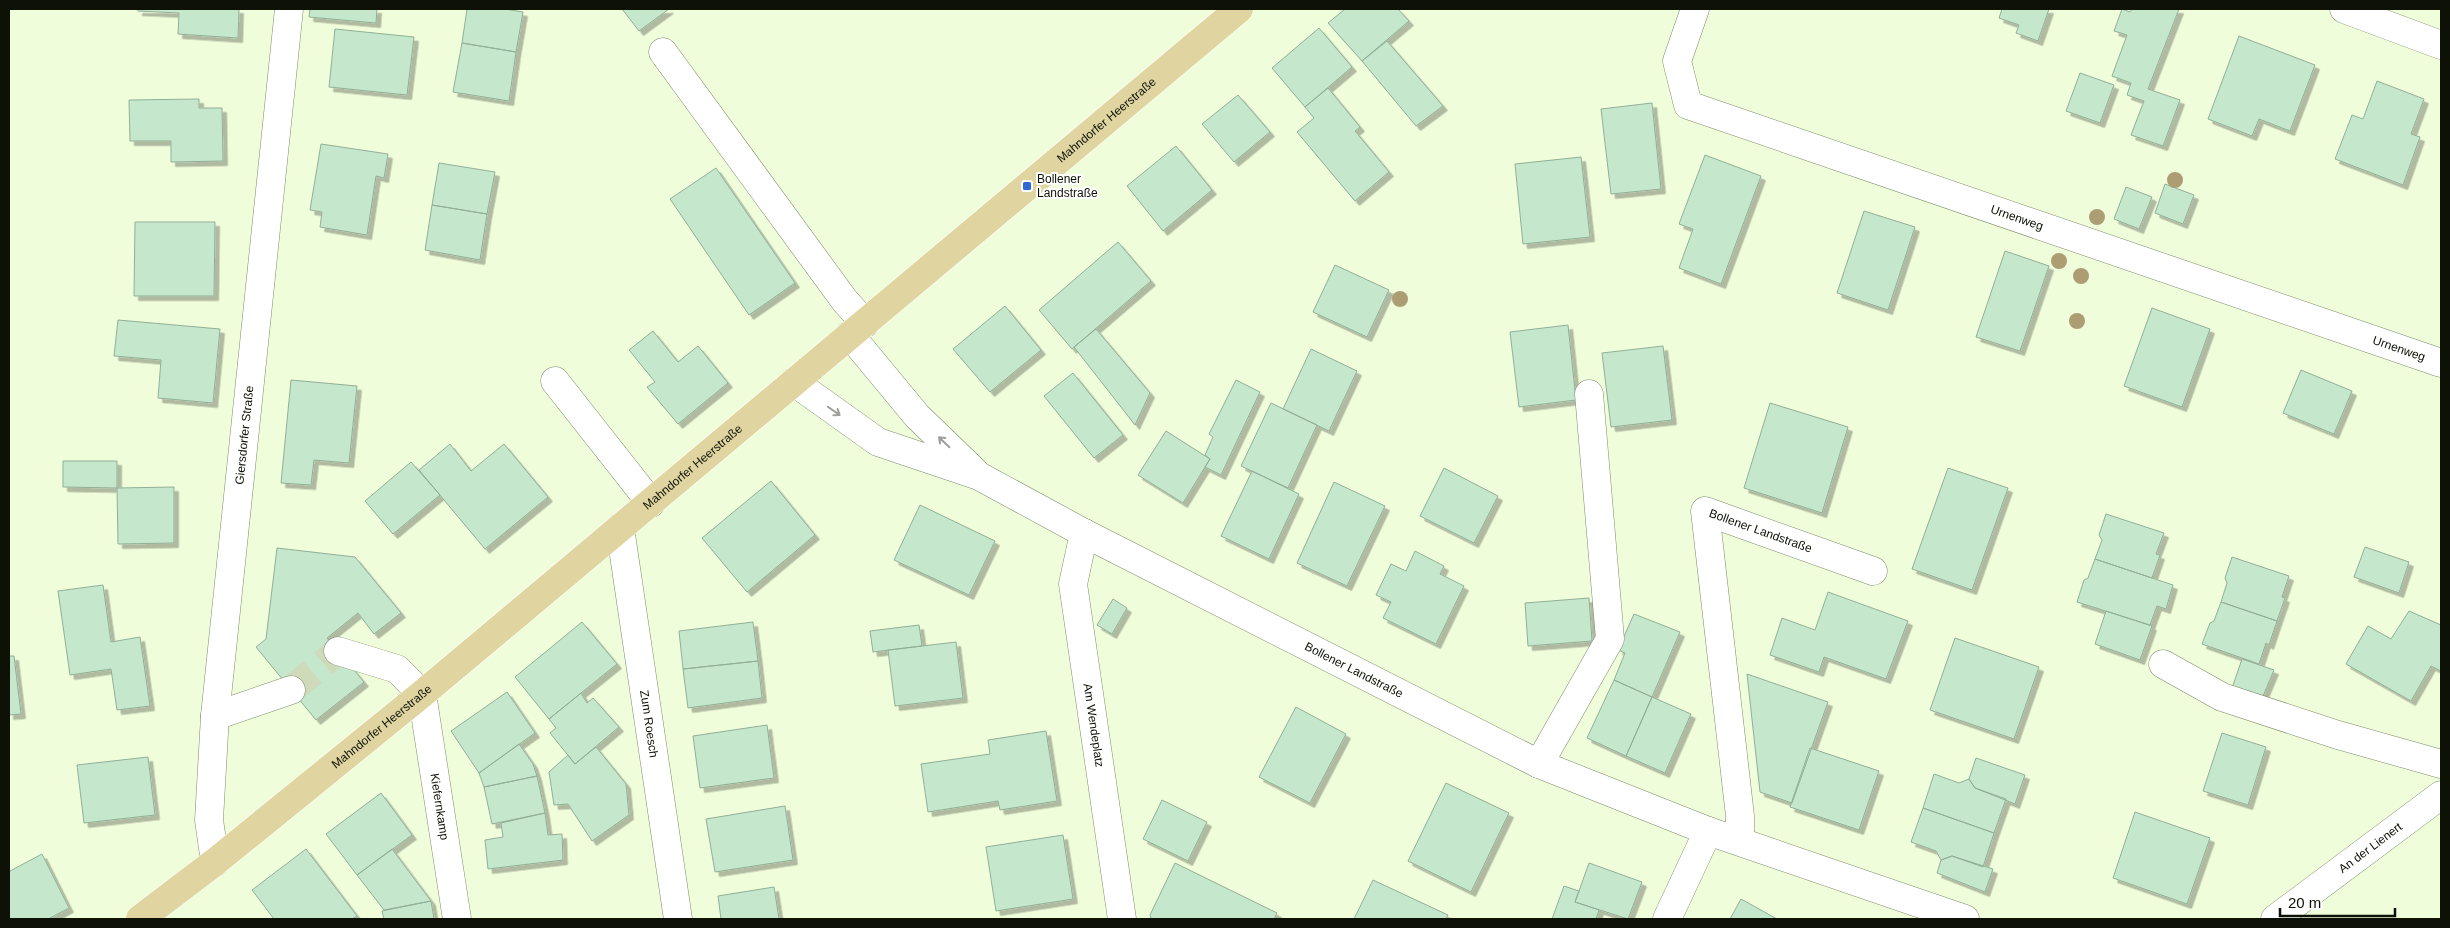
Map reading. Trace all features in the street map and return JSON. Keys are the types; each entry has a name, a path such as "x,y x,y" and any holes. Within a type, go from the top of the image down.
{"main road":[{"name":"Mahndorfer Heerstraße","path":"140,919 215,862 422,694 1239,9"}],"street":[{"name":"Giersdorfer Straße","path":"215,862 209,820 215,716 289,9"},
{"name":"Urnenweg","path":"1695,9 1677,61 1688,105 2441,363"},
{"path":"2344,9 2441,44"},
{"name":"Bollener Landstraße","path":"663,52 845,301 857,329 917,416 979,476"},
{"path":"555,381 651,503"},
{"name":"Bollener Landstraße","path":"794,382 878,442 979,476 1084,533 1540,764 1708,831 1965,919"},
{"path":"1540,764 1610,639 1589,394"},
{"name":"Bollener Landstraße","path":"1740,841 1740,816 1705,511 1873,571"},
{"name":"Zum Roesch","path":"620,528 678,919"},
{"name":"Am Wendeplatz","path":"1084,533 1073,584 1122,919"},
{"path":"338,651 397,669 422,694"},
{"path":"2163,664 2222,697 2338,735 2441,764"},
{"path":"215,716 291,690"},
{"name":"Kiefernkamp","path":"422,694 457,919"},
{"name":"An der Lienert","path":"2275,919 2441,795"},
{"path":"1667,919 1708,831"}],"building":[{"path":"138,9 239,9 238,38 178,34 179,13 138,11"},
{"path":"310,9 377,9 376,23 309,17"},
{"path":"467,9 505,9 523,12 516,52 462,43"},
{"path":"622,9 669,9 639,31"},
{"path":"1345,9 1398,9 1409,21 1362,61 1328,23"},
{"path":"2002,9 2049,9 2038,41 2016,33 2019,25 1999,18"},
{"path":"2122,9 2130,12 2132,9 2179,9 2148,89 2180,100 2163,146 2131,135 2144,101 2127,95 2131,83 2112,76 2127,35 2114,31"},
{"path":"1319,28 1352,67 1305,107 1272,68"},
{"path":"335,29 414,37 407,95 329,87"},
{"path":"2239,36 2315,65 2290,131 2259,119 2252,136 2208,119"},
{"path":"1387,41 1443,106 1416,126 1362,61"},
{"path":"462,43 516,52 509,101 453,92"},
{"path":"2080,73 2114,85 2100,123 2066,111"},
{"path":"2377,81 2424,99 2411,134 2420,137 2403,185 2335,159 2352,115 2363,119"},
{"path":"1328,88 1360,127 1355,131 1389,172 1355,201 1297,132 1314,118 1305,107"},
{"path":"1238,95 1270,132 1234,162 1202,124"},
{"path":"199,99 199,108 222,108 223,161 171,162 171,141 130,141 129,100"},
{"path":"1652,103 1661,189 1611,194 1601,109"},
{"path":"321,144 388,154 384,178 376,176 367,235 320,227 322,212 310,210"},
{"path":"1176,146 1212,190 1163,231 1127,186"},
{"path":"1705,155 1761,176 1721,284 1679,268 1693,229 1679,224"},
{"path":"1581,157 1590,237 1523,244 1515,164"},
{"path":"439,163 495,172 487,214 432,205"},
{"path":"716,168 795,283 749,315 670,199"},
{"path":"2165,184 2194,195 2183,224 2155,213"},
{"path":"2126,187 2152,197 2139,229 2114,219"},
{"path":"432,205 487,214 480,260 425,250"},
{"path":"1864,211 1915,227 1888,310 1837,293"},
{"path":"135,222 215,222 214,296 134,296"},
{"path":"1118,242 1151,281 1072,349 1039,310"},
{"path":"2005,251 2049,266 2020,351 1976,337"},
{"path":"1335,265 1389,290 1367,337 1313,312"},
{"path":"1005,306 1041,350 990,392 953,349"},
{"path":"2152,308 2210,329 2182,407 2124,386"},
{"path":"118,320 220,329 213,403 158,398 161,360 114,356"},
{"path":"1568,325 1576,400 1519,407 1510,332"},
{"path":"1096,329 1150,393 1135,425 1074,347"},
{"path":"653,331 678,362 698,346 728,383 678,424 647,387 655,382 629,350"},
{"path":"1663,346 1672,420 1611,427 1602,353"},
{"path":"1311,349 1357,371 1329,431 1283,409"},
{"path":"2301,370 2352,391 2334,434 2283,413"},
{"path":"1073,373 1123,435 1094,458 1044,396"},
{"path":"291,380 357,386 349,463 314,460 311,485 281,483"},
{"path":"1236,380 1260,392 1221,475 1205,467 1210,459 1205,455 1213,437 1209,434"},
{"path":"1271,403 1317,425 1288,488 1241,466"},
{"path":"1770,403 1848,427 1822,513 1744,488"},
{"path":"1166,431 1210,459 1183,503 1138,475"},
{"path":"450,444 471,471 504,444 548,497 485,549 419,470"},
{"path":"63,461 117,461 117,488 63,487"},
{"path":"411,462 440,495 393,534 365,501"},
{"path":"1444,468 1498,496 1474,543 1420,516"},
{"path":"1948,468 2008,488 1972,590 1912,569"},
{"path":"1252,471 1299,494 1269,559 1221,536"},
{"path":"771,481 815,535 747,592 702,538"},
{"path":"1334,482 1385,506 1347,586 1297,563"},
{"path":"174,487 174,543 118,544 117,488"},
{"path":"920,505 995,541 969,595 894,560"},
{"path":"2106,514 2164,533 2156,554 2160,555 2152,578 2095,559 2102,540 2099,535"},
{"path":"2365,547 2409,562 2399,593 2354,577"},
{"path":"277,548 355,557 401,613 374,634 358,613 327,638 364,682 316,720 256,647 266,639"},
{"path":"1415,551 1444,566 1440,574 1464,586 1436,644 1383,618 1391,602 1376,595 1391,564 1406,571"},
{"path":"2232,557 2289,576 2282,597 2285,598 2277,621 2221,602 2227,583 2225,578"},
{"path":"2095,559 2173,585 2166,609 2157,606 2150,625 2077,602 2084,580 2088,578"},
{"path":"103,585 111,642 140,637 150,706 117,710 111,669 70,675 58,591"},
{"path":"1828,592 1908,621 1886,679 1824,657 1819,672 1770,655 1782,618 1815,630"},
{"path":"1589,598 1592,641 1528,646 1525,603"},
{"path":"1113,599 1127,608 1112,634 1097,625"},
{"path":"2221,602 2277,621 2269,645 2266,643 2259,664 2202,644"},
{"path":"2106,611 2152,626 2140,660 2095,644"},
{"path":"2409,611 2441,625 2441,671 2431,666 2411,701 2346,664 2368,626 2391,639"},
{"path":"1634,614 1680,632 1652,697 1614,680 1625,653 1618,650"},
{"path":"582,622 617,664 549,719 515,677"},
{"path":"753,622 758,661 683,669 679,631"},
{"path":"919,625 922,646 873,652 870,631"},
{"path":"1955,638 2039,667 2014,739 1930,710"},
{"path":"956,642 963,698 895,706 888,650"},
{"path":"9,656 14,656 21,714 9,715"},
{"path":"2242,659 2274,670 2261,701 2231,691"},
{"path":"758,661 762,698 688,708 683,669"},
{"path":"1747,674 1828,702 1792,803 1760,792"},
{"path":"1614,680 1652,697 1626,756 1587,738"},
{"path":"507,692 535,733 479,773 451,731"},
{"path":"581,693 587,703 593,698 619,727 575,764 550,733 556,728 549,719"},
{"path":"1652,697 1691,714 1665,773 1626,756"},
{"path":"1296,707 1346,734 1310,803 1259,777"},
{"path":"767,725 774,778 700,788 693,736"},
{"path":"1046,731 1057,801 1000,810 998,801 928,812 921,764 990,754 988,740"},
{"path":"2222,733 2266,747 2248,805 2203,791"},
{"path":"519,744 533,764 537,776 484,787 479,773"},
{"path":"596,747 626,784 629,815 592,841 568,804 554,805 549,772 568,755 575,764"},
{"path":"1810,748 1879,771 1859,830 1790,807"},
{"path":"148,757 155,815 84,823 77,765"},
{"path":"1976,758 2025,775 2015,804 1975,788 1969,779"},
{"path":"1934,774 1959,783 1969,779 1975,788 2006,799 1994,833 1923,808"},
{"path":"537,776 545,813 492,824 484,787"},
{"path":"1446,783 1509,813 1471,892 1408,861"},
{"path":"381,793 412,835 357,875 326,834"},
{"path":"1162,800 1207,822 1188,861 1143,839"},
{"path":"785,806 793,860 715,872 706,819"},
{"path":"1923,808 1994,833 1983,867 1952,856 1941,860 1936,851 1911,842"},
{"path":"2135,812 2210,838 2187,904 2113,878"},
{"path":"545,813 548,835 562,834 563,860 488,869 485,840 503,837 501,823"},
{"path":"1063,835 1073,899 996,911 986,847"},
{"path":"306,849 357,916 352,919 274,919 252,890"},
{"path":"392,849 431,901 384,910 357,875"},
{"path":"42,854 69,908 48,919 9,919 9,870"},
{"path":"1952,856 1993,869 1985,892 1937,873 1941,860"},
{"path":"1175,863 1277,913 1274,919 1151,919 1150,915"},
{"path":"1589,863 1642,882 1628,919 1575,902"},
{"path":"1373,880 1448,915 1446,919 1354,919"},
{"path":"1564,886 1579,891 1575,902 1599,910 1596,919 1552,919"},
{"path":"774,887 779,919 721,919 718,896"},
{"path":"1741,899 1777,919 1730,919"},
{"path":"431,901 434,919 384,919 382,911"}],"tunnel":[{"path":"291,690 338,651"}],"place":[{"name":"Bollener Landstraße","path":"1027,186"}]}
